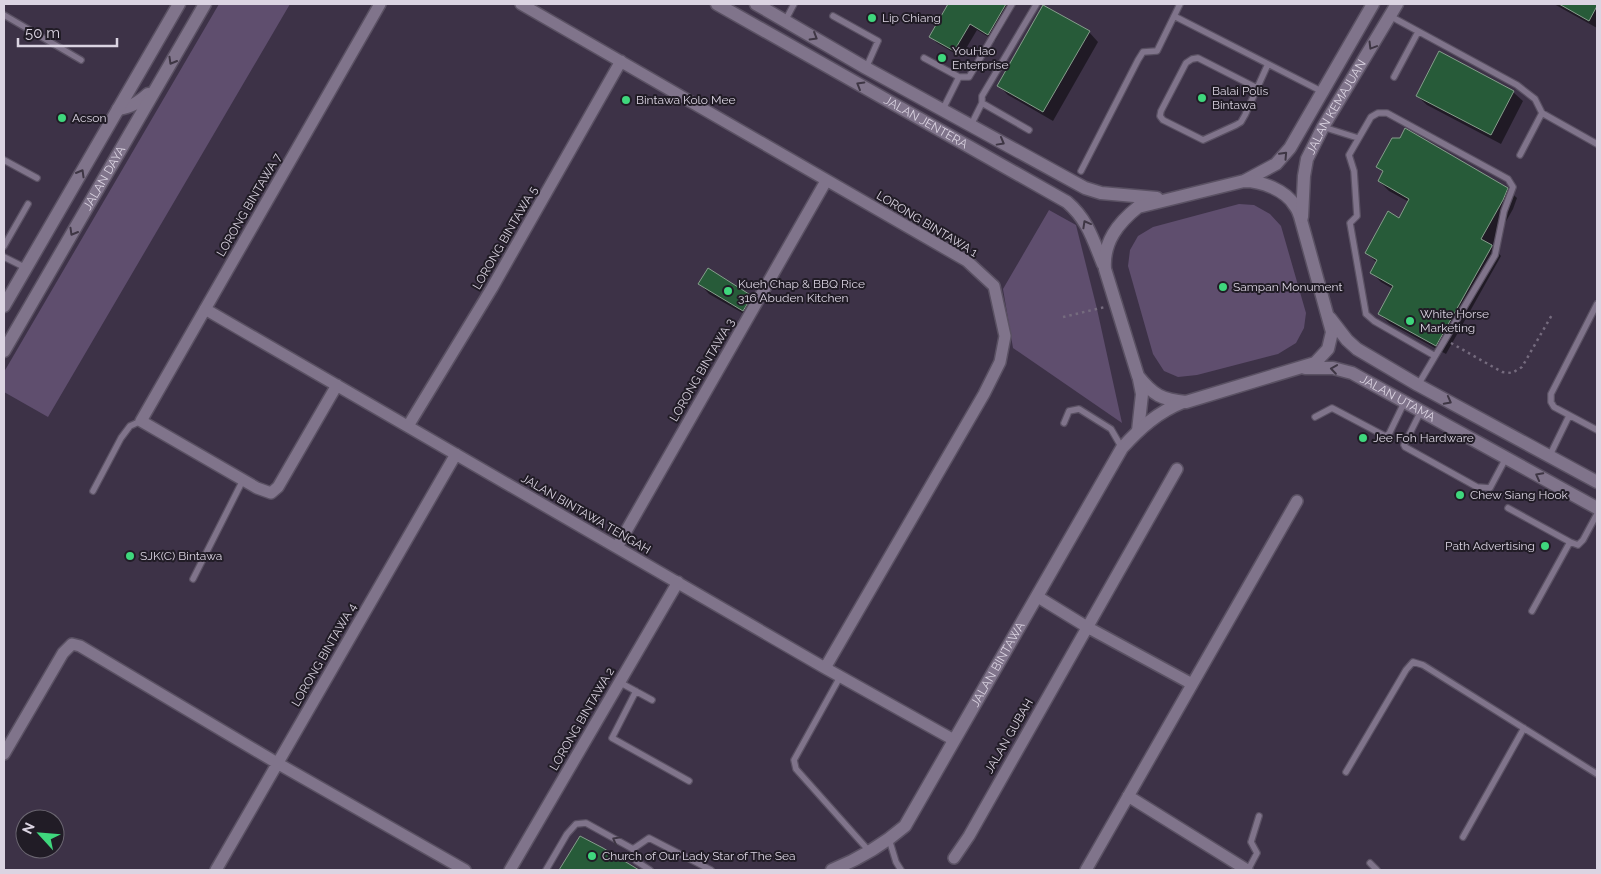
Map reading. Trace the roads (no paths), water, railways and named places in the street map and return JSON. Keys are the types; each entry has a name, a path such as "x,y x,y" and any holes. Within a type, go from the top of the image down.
{"street":[{"name":"JALAN DAYA","path":"4,306 179,4"},
{"name":"JALAN DAYA","path":"4,351 205,4"},
{"name":"LORONG BINTAWA 7","path":"141,420 380,4"},
{"name":"LORONG BINTAWA 1","path":"521,4 967,261 994,286 1005,336 1000,362 984,394 825,668"},
{"name":"JALAN JENTERA","path":"717,4 1068,202 1079,212 1087,225 1105,269 1138,376 1142,394 1138,431"},
{"name":"JALAN JENTERA","path":"756,4 866,68 1085,188 1142,198 1173,198"},
{"name":"JALAN KEMAJUAN","path":"1244,181 1276,164 1290,148 1373,4"},
{"name":"JALAN KEMAJUAN","path":"1302,220 1304,176 1307,159 1323,127 1397,4"},
{"name":"LORONG BINTAWA 5","path":"408,426 492,288 620,61"},
{"path":"118,109 130,108 140,102 158,85"},
{"name":"LORONG BINTAWA 3","path":"617,547 826,181"},
{"path":"1105,269 1104,257 1115,229 1125,217 1138,207 1244,181 1256,181 1272,188 1286,196 1295,205 1302,220 1332,332 1328,349 1315,363 1297,368"},
{"name":"JALAN BINTAWA TENGAH","path":"205,309 840,677 954,740"},
{"name":"JALAN UTAMA","path":"1326,312 1346,340 1357,349 1418,385 1597,482"},
{"name":"JALAN UTAMA","path":"1297,368 1333,368 1352,373 1597,508"},
{"name":"JALAN BINTAWA","path":"832,870 870,852 905,826 1122,448 1138,431 1159,414 1186,402 1297,368"},
{"path":"1138,376 1156,396 1171,401 1186,402"},
{"path":"141,420 257,488 271,493 278,486 337,385"},
{"name":"LORONG BINTAWA 4","path":"216,870 456,454"},
{"name":"JALAN GUBAH","path":"954,858 969,836 1177,469"},
{"path":"1086,870 1297,501"},
{"name":"LORONG BINTAWA 2","path":"510,870 678,582"},
{"path":"1038,597 1087,627 1192,684"},
{"path":"4,754 63,653 72,644 80,646 277,763 465,870"},
{"path":"1128,796 1247,870"}],"lane":[{"path":"785,20 794,4"},
{"path":"924,58 960,77 969,77 974,72 1012,4"},
{"path":"1081,171 1138,60 1143,52 1157,51 1180,4"},
{"path":"970,125 982,103 982,96 1036,5"},
{"path":"4,15 80,60"},
{"path":"833,16 878,41 866,68"},
{"path":"1174,16 1323,92"},
{"path":"1390,16 1517,85 1535,99 1542,113 1597,144"},
{"path":"1394,77 1418,32"},
{"path":"1257,88 1198,58 1192,59 1186,63 1160,116 1162,120 1203,140 1208,139 1241,122 1257,88 1268,64"},
{"path":"943,109 960,77"},
{"path":"982,103 1029,130"},
{"path":"1418,385 1495,255 1504,211 1513,187 1508,179 1387,113 1378,113 1371,117 1349,155 1354,171 1357,216 1350,223 1366,314 1374,321 1435,356"},
{"path":"1520,155 1542,113"},
{"path":"1323,127 1358,138"},
{"path":"4,160 37,178"},
{"path":"4,246 28,204"},
{"path":"4,257 26,268"},
{"path":"1597,304 1551,394 1551,402 1554,407 1597,430"},
{"path":"1315,417 1332,408 1385,436 1389,434 1405,402"},
{"path":"1064,423 1069,411 1079,409 1111,429 1122,448"},
{"path":"1421,411 1404,445 1405,447 1477,487 1490,488 1506,458"},
{"path":"1550,455 1569,416"},
{"path":"93,491 121,438 130,426 141,420"},
{"path":"193,579 244,480"},
{"path":"1508,508 1578,545 1583,540 1597,514"},
{"path":"1532,611 1570,542"},
{"path":"1346,772 1406,670 1413,662 1423,665 1597,774"},
{"path":"840,677 794,760 796,769 870,852"},
{"path":"620,682 652,700"},
{"path":"636,691 612,738 689,781"},
{"path":"1463,837 1524,728"},
{"path":"1247,870 1257,853 1251,842 1259,816"},
{"path":"546,870 567,834 576,824 586,823 633,849 636,861 650,870"},
{"path":"633,849 649,838 711,870"},
{"path":"889,839 896,862 901,870"},
{"path":"1370,863 1376,870"}],"place":[{"name":"Lip Chiang","path":"872,18"},
{"name":"YouHao Enterprise","path":"942,58"},
{"name":"Balai Polis Bintawa","path":"1202,98"},
{"name":"Bintawa Kolo Mee","path":"626,100"},
{"name":"Acson","path":"62,118"},
{"name":"Sampan Monument","path":"1223,287"},
{"name":"Kueh Chap & BBQ Rice 316 Abuden Kitchen","path":"728,291"},
{"name":"White Horse Marketing","path":"1410,321"},
{"name":"Jee Foh Hardware","path":"1363,438"},
{"name":"Chew Siang Hook","path":"1460,495"},
{"name":"Path Advertising","path":"1545,546"},
{"name":"SJK(C) Bintawa","path":"130,556"},
{"name":"Church of Our Lady Star of The Sea","path":"592,856"}]}
